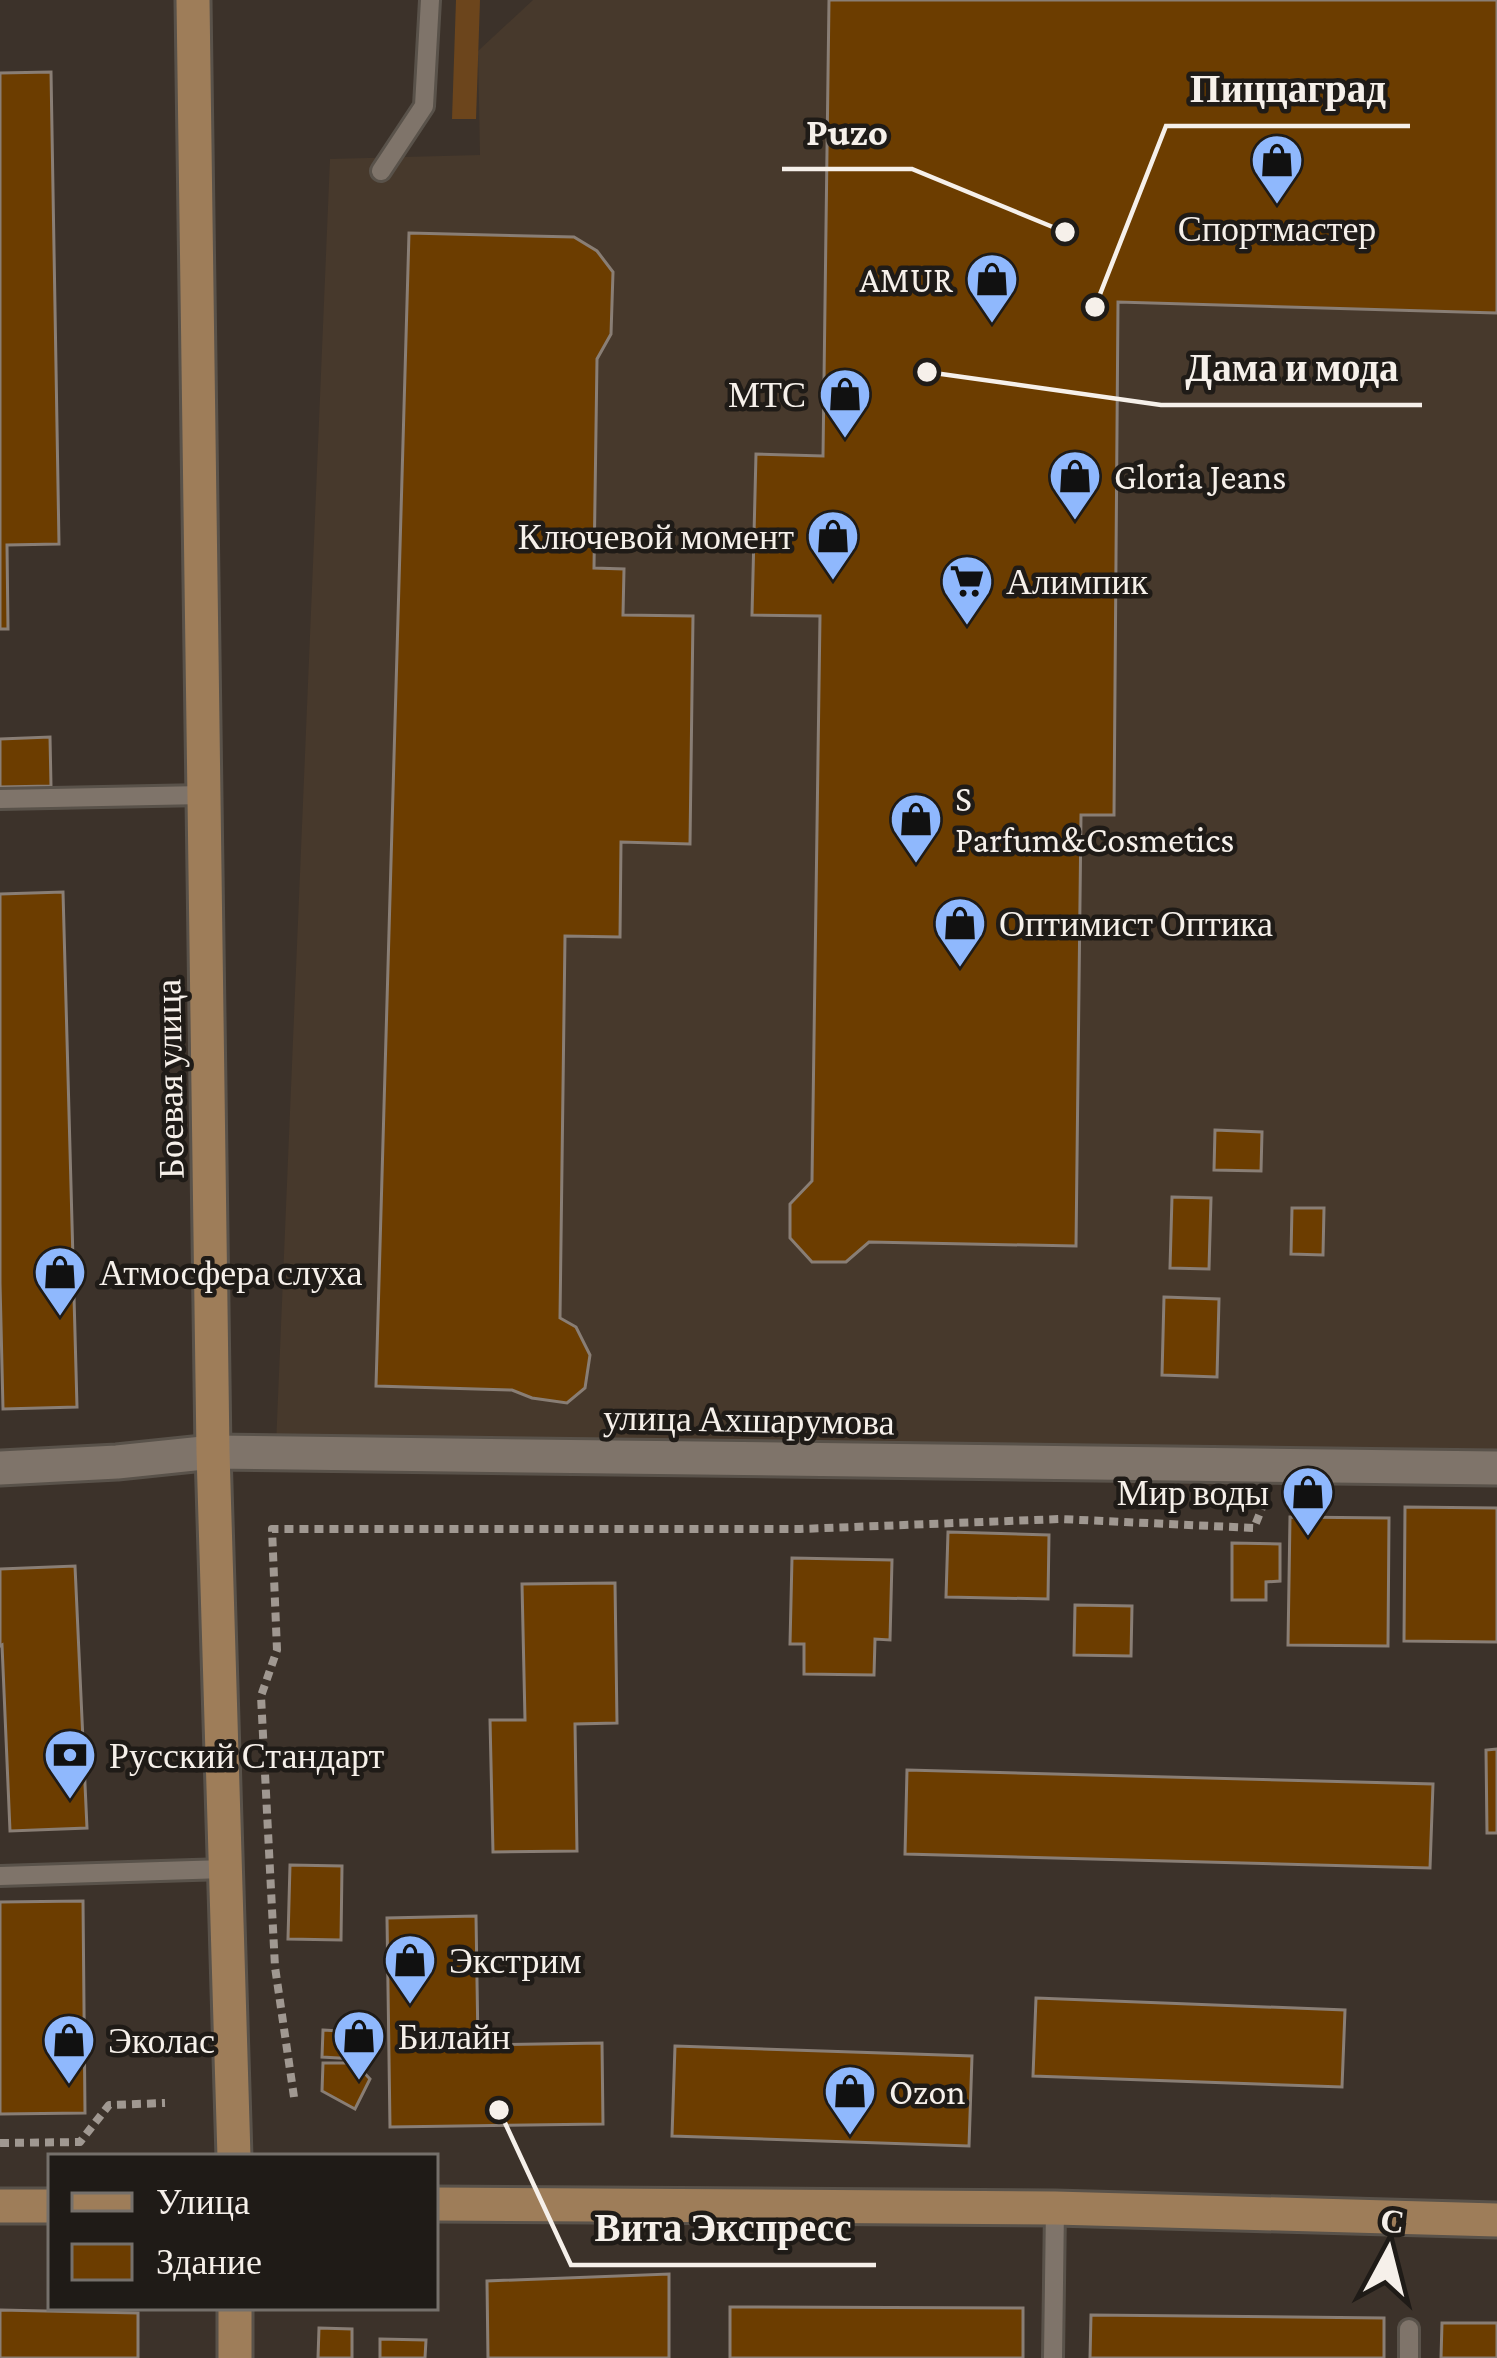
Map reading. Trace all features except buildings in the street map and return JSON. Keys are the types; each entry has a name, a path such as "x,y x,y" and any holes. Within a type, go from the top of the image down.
{"main road":[{"name":"Боевая улица","path":"193,0 213,1452 234,2154"},
{"path":"438,2204 1055,2208 1497,2219"},
{"path":"0,2206 48,2206"},
{"path":"236,2310 236,2358"}],"street":[{"name":"улица Ахшарумова","path":"0,1468 213,1452 1497,1468"}],"lane":[{"path":"381,171 424,106 430,0"},
{"path":"0,799 204,795"},
{"path":"0,1876 225,1869"},
{"path":"1052,2358 1055,2208"},
{"path":"1408,2329 1409,2358"}],"path":[{"path":"294,2097 275,1967 261,1696 277,1651 272,1528 800,1529 1060,1519 1254,1528 1265,1501 1288,1500"},
{"path":"0,2143 80,2142 109,2105 165,2103"}],"shaded area":[{"path":"456,0 480,0 476,119 452,119"},
{"path":"533,0 1497,0 1497,1460 276,1445 330,159 480,155 478,51"}],"place":[{"name":"Спортмастер","path":"1277,206"},
{"name":"Puzo","path":"1065,232"},
{"name":"Пиццаград","path":"1095,307"},
{"name":"AMUR","path":"992,325"},
{"name":"Дама и мода","path":"927,372"},
{"name":"МТС","path":"845,440"},
{"name":"Gloria Jeans","path":"1075,522"},
{"name":"Ключевой момент","path":"833,582"},
{"name":"Алимпик","path":"967,627"},
{"name":"S Parfum&Cosmetics","path":"916,865"},
{"name":"Оптимист Оптика","path":"960,969"},
{"name":"Атмосфера слуха","path":"60,1318"},
{"name":"Мир воды","path":"1308,1538"},
{"name":"Русский Стандарт","path":"70,1801"},
{"name":"Экстрим","path":"410,2006"},
{"name":"Билайн","path":"359,2082"},
{"name":"Эколас","path":"69,2086"},
{"name":"Вита Экспресс","path":"499,2110"},
{"name":"Ozon","path":"850,2137"}]}
